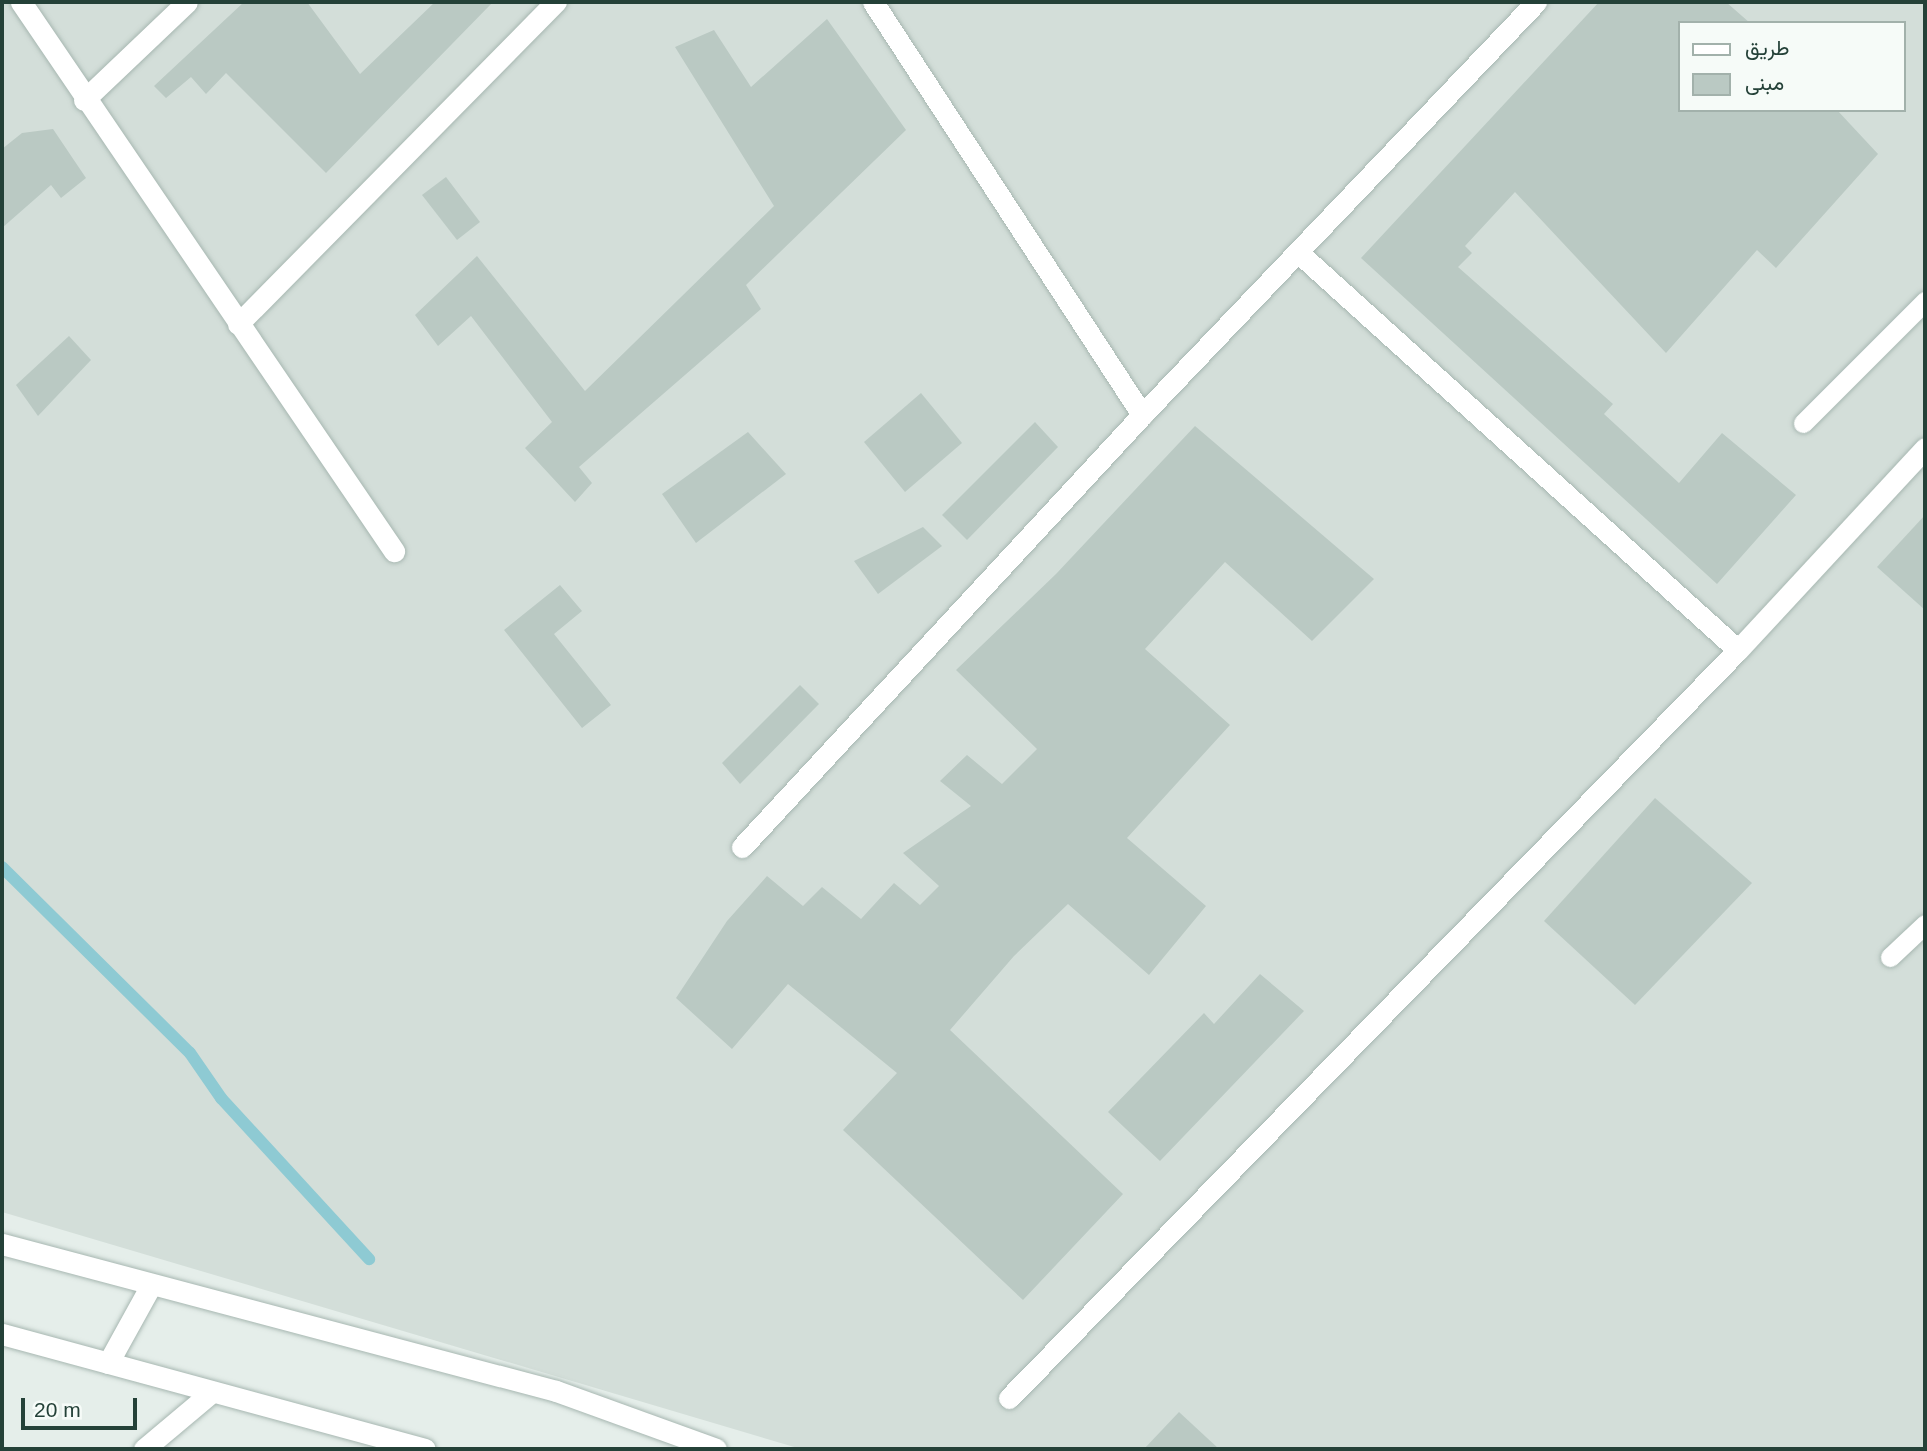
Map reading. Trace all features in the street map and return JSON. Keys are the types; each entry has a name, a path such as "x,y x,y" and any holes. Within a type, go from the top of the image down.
{"street":[{"path":"21,2 84,100 394,551"},
{"path":"84,100 187,2"},
{"path":"238,324 556,2"},
{"path":"873,2 1142,415"},
{"path":"742,847 1142,415 1300,254 1536,2"},
{"path":"1300,254 1738,650"},
{"path":"1009,1398 1738,650 1925,448"},
{"path":"2,1244 556,1391 716,1449"},
{"path":"108,1363 150,1285"},
{"path":"2,1334 425,1449"},
{"path":"144,1449 212,1392"}],"lane":[{"path":"1804,423 1925,301"},
{"path":"1890,957 1925,923"}],"shaded area":[{"path":"2,2 1925,2 1925,1449 801,1449 2,1212"}],"building":[{"path":"244,2 307,2 360,74 435,2 493,2 326,173 226,73 206,94 191,77 166,98 154,86"},
{"path":"1599,2 1726,2 1748,21 1678,21 1678,112 1839,112 1878,154 1776,268 1757,250 1666,353 1515,192 1465,246 1472,253 1458,267 1613,404 1604,414 1679,483 1722,433 1796,495 1717,584 1361,258"},
{"path":"827,19 906,130 746,285 761,309 579,467 592,483 575,502 525,448 552,422 471,316 438,346 415,315 477,256 585,391 774,206 675,47 714,30 751,87"},
{"path":"53,129 86,178 61,198 51,185 2,228 2,149 22,133"},
{"path":"446,177 480,222 457,240 422,195"},
{"path":"69,336 91,360 38,416 16,385"},
{"path":"921,393 962,443 905,492 864,442"},
{"path":"1035,422 1058,447 967,540 942,515"},
{"path":"1195,426 1374,579 1312,641 1225,562 1145,649 1230,725 1127,838 1206,906 1149,975 1068,904 1014,956 950,1030 1123,1194 1023,1300 843,1130 897,1073 788,984 732,1049 676,998 727,921 767,876 803,906 822,887 861,919 894,883 920,905 939,886 903,853 971,806 940,781 967,755 1002,784 1037,749 956,670 1056,574"},
{"path":"748,432 786,474 696,543 662,494"},
{"path":"1925,515 1925,610 1877,567"},
{"path":"923,527 942,546 878,594 854,561"},
{"path":"560,585 582,611 554,634 611,705 582,728 504,630"},
{"path":"800,685 819,704 740,784 722,763"},
{"path":"1655,798 1752,883 1635,1005 1544,921"},
{"path":"1260,974 1304,1011 1160,1161 1108,1112 1204,1013 1214,1024"},
{"path":"1179,1412 1219,1449 1144,1449"}],"waterway":[{"path":"2,867 190,1053 221,1098 369,1259"}]}
